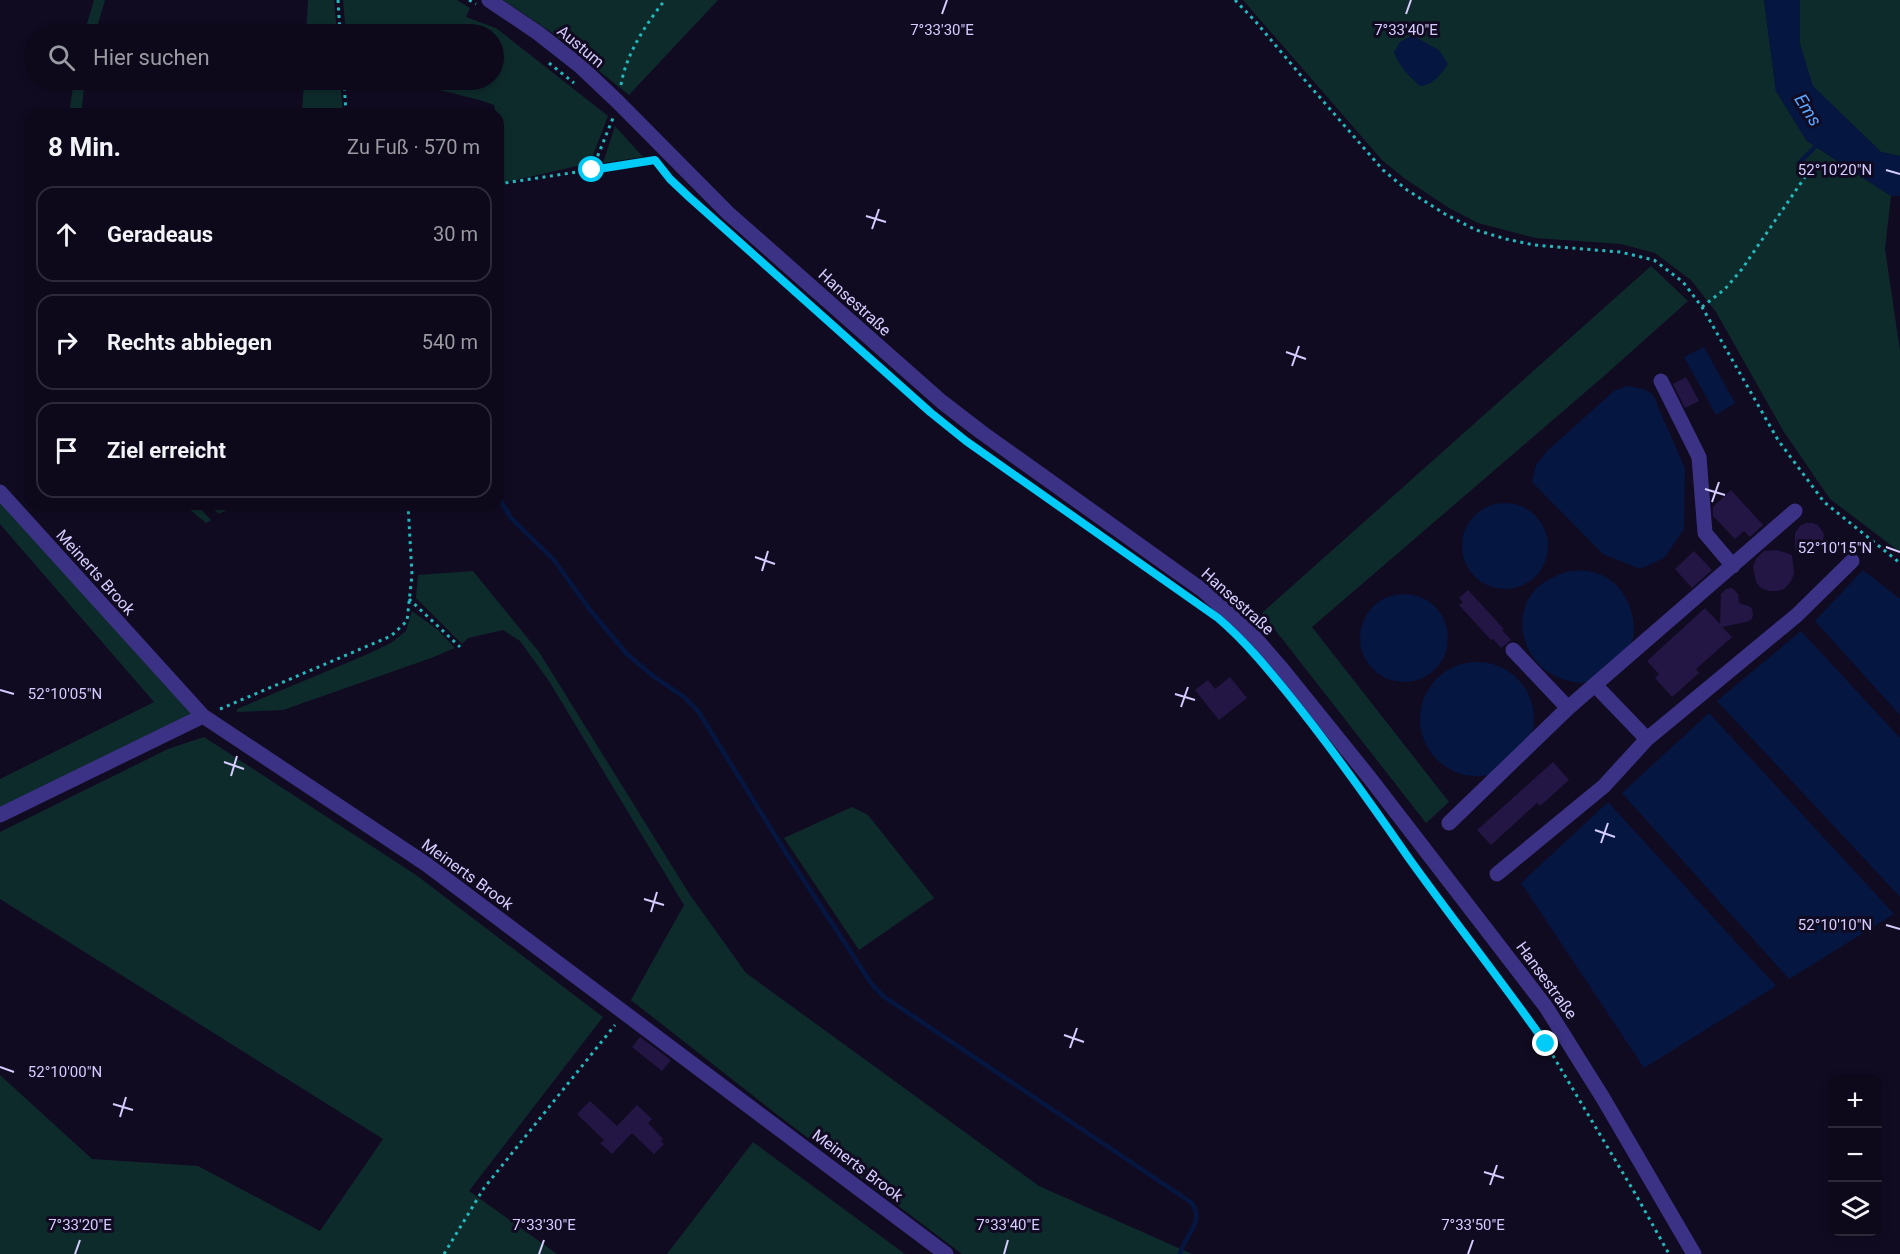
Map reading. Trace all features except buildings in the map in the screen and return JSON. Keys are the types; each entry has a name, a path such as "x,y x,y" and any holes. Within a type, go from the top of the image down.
{"street":[{"name":"Austum","path":"489,0 538,33 580,66 616,109"},
{"name":"Hansestraße","path":"616,109 728,213 912,377 981,432 1205,592 1256,639 1369,777 1546,1007 1603,1098 1694,1254"},
{"path":"1661,381 1699,457 1705,533 1733,566"},
{"name":"Meinerts Brook","path":"0,492 202,716 426,864 946,1254"},
{"path":"1449,823 1568,708 1795,511"},
{"path":"1497,874 1604,786 1647,739 1797,615 1852,561"},
{"path":"1513,650 1568,708"},
{"path":"1595,685 1647,739"},
{"path":"0,815 202,716"}],"path":[{"path":"338,0 339,24"},
{"path":"592,170 616,109 623,74 635,44 665,0"},
{"path":"1235,0 1383,170 1407,190 1445,214 1476,230 1506,239 1620,252 1654,260 1683,282 1702,307 1778,440 1824,502 1900,563"},
{"path":"345,90 346,108"},
{"path":"616,109 621,123"},
{"path":"504,183 655,160 648,153"},
{"path":"662,170 689,197"},
{"path":"1702,307 1725,289 1742,269 1804,177"},
{"path":"202,716 391,636 407,621 412,574 408,510"},
{"path":"409,599 460,647"},
{"path":"1396,839 1546,1044 1670,1254"},
{"path":"444,1254 484,1188 624,1013"}],"green space":[{"path":"94,0 105,0 98,24 87,24"},
{"path":"308,0 334,0 336,24 307,24"},
{"path":"343,0 457,0 470,8 466,17 485,24 345,24"},
{"path":"503,0 718,0 629,95 548,30"},
{"path":"1243,0 1764,0 1776,91 1807,141 1891,196 1885,249 1900,351 1900,552 1830,499 1784,432 1716,312 1691,280 1655,253 1621,244 1536,238 1478,223 1449,208 1404,178 1382,160"},
{"path":"1800,0 1900,0 1900,156 1881,152 1812,86 1800,44"},
{"path":"504,34 608,116 590,163 504,183 504,108 495,108 494,105 440,90 504,90"},
{"path":"73,90 84,90 82,108 70,108"},
{"path":"303,90 341,90 342,108 302,108"},
{"path":"615,126 643,157 603,163"},
{"path":"1651,266 1688,301 1312,627 1449,802 1426,823 1262,613"},
{"path":"0,492 203,716 0,815 0,779 154,702 0,524"},
{"path":"190,510 202,510 211,520 206,523"},
{"path":"214,510 227,510 219,514"},
{"path":"473,571 539,652 690,895 746,973 1039,1186 1192,1254 962,1254 779,1116 631,1000 684,905 549,681 520,641 503,630 468,638 462,644 416,598 418,575"},
{"path":"412,611 438,630 455,648 283,710 237,712 237,709 391,643 406,631"},
{"path":"204,737 416,875 603,1017 469,1191 557,1254 0,1254 0,1075 92,1159 198,1166 320,1231 383,1139 0,899 0,832 168,749"},
{"path":"852,807 868,815 934,898 859,950 784,838"},
{"path":"753,1142 905,1254 667,1254"}],"water":[{"name":"Ems","path":"1764,0 1800,0 1800,44 1813,86 1881,152 1900,156 1900,196 1891,196 1807,141 1776,91"},
{"path":"1412,35 1439,50 1448,64 1429,84 1420,86 1408,75 1394,52 1400,42"},
{"path":"1704,347 1735,403 1716,415 1684,357"},
{"path":"1627,386 1647,391 1654,397 1685,468 1684,529 1664,558 1640,569 1603,554 1532,482 1536,465 1547,451 1614,391"},
{"path":"1505,503 1522,506 1536,515 1545,529 1548,546 1545,563 1536,577 1522,586 1505,589 1488,586 1474,577 1465,563 1462,546 1465,529 1474,515 1488,506"},
{"path":"1863,570 1900,599 1900,715 1815,621"},
{"path":"1569,571 1587,571 1609,579 1624,595 1633,616 1633,639 1629,647 1590,681 1584,683 1560,678 1548,672 1538,663 1524,639 1522,626 1523,612 1537,588"},
{"path":"1395,594 1413,594 1429,601 1441,613 1448,629 1448,647 1441,663 1429,675 1413,682 1395,682 1379,675 1367,663 1360,647 1360,629 1367,613 1379,601"},
{"path":"1801,631 1900,738 1900,897 1717,701"},
{"path":"1477,662 1499,667 1517,679 1529,697 1534,719 1529,741 1517,759 1499,771 1477,776 1455,771 1437,759 1425,741 1420,719 1425,697 1437,679 1455,667"},
{"path":"1709,713 1894,914 1789,979 1622,793"},
{"path":"1608,802 1776,986 1644,1068 1521,883"}],"waterway":[{"path":"1799,163 1818,144"},
{"path":"504,506 511,518 554,560 590,610 627,654 653,676 684,697 698,711 786,853 871,983 883,996 1192,1203 1195,1210 1195,1223 1180,1254"}],"route":[{"path":"592,170 655,160 670,179 689,197 930,412 966,441 1218,618 1237,634 1275,677 1358,784 1409,858 1502,981 1546,1044"}]}
